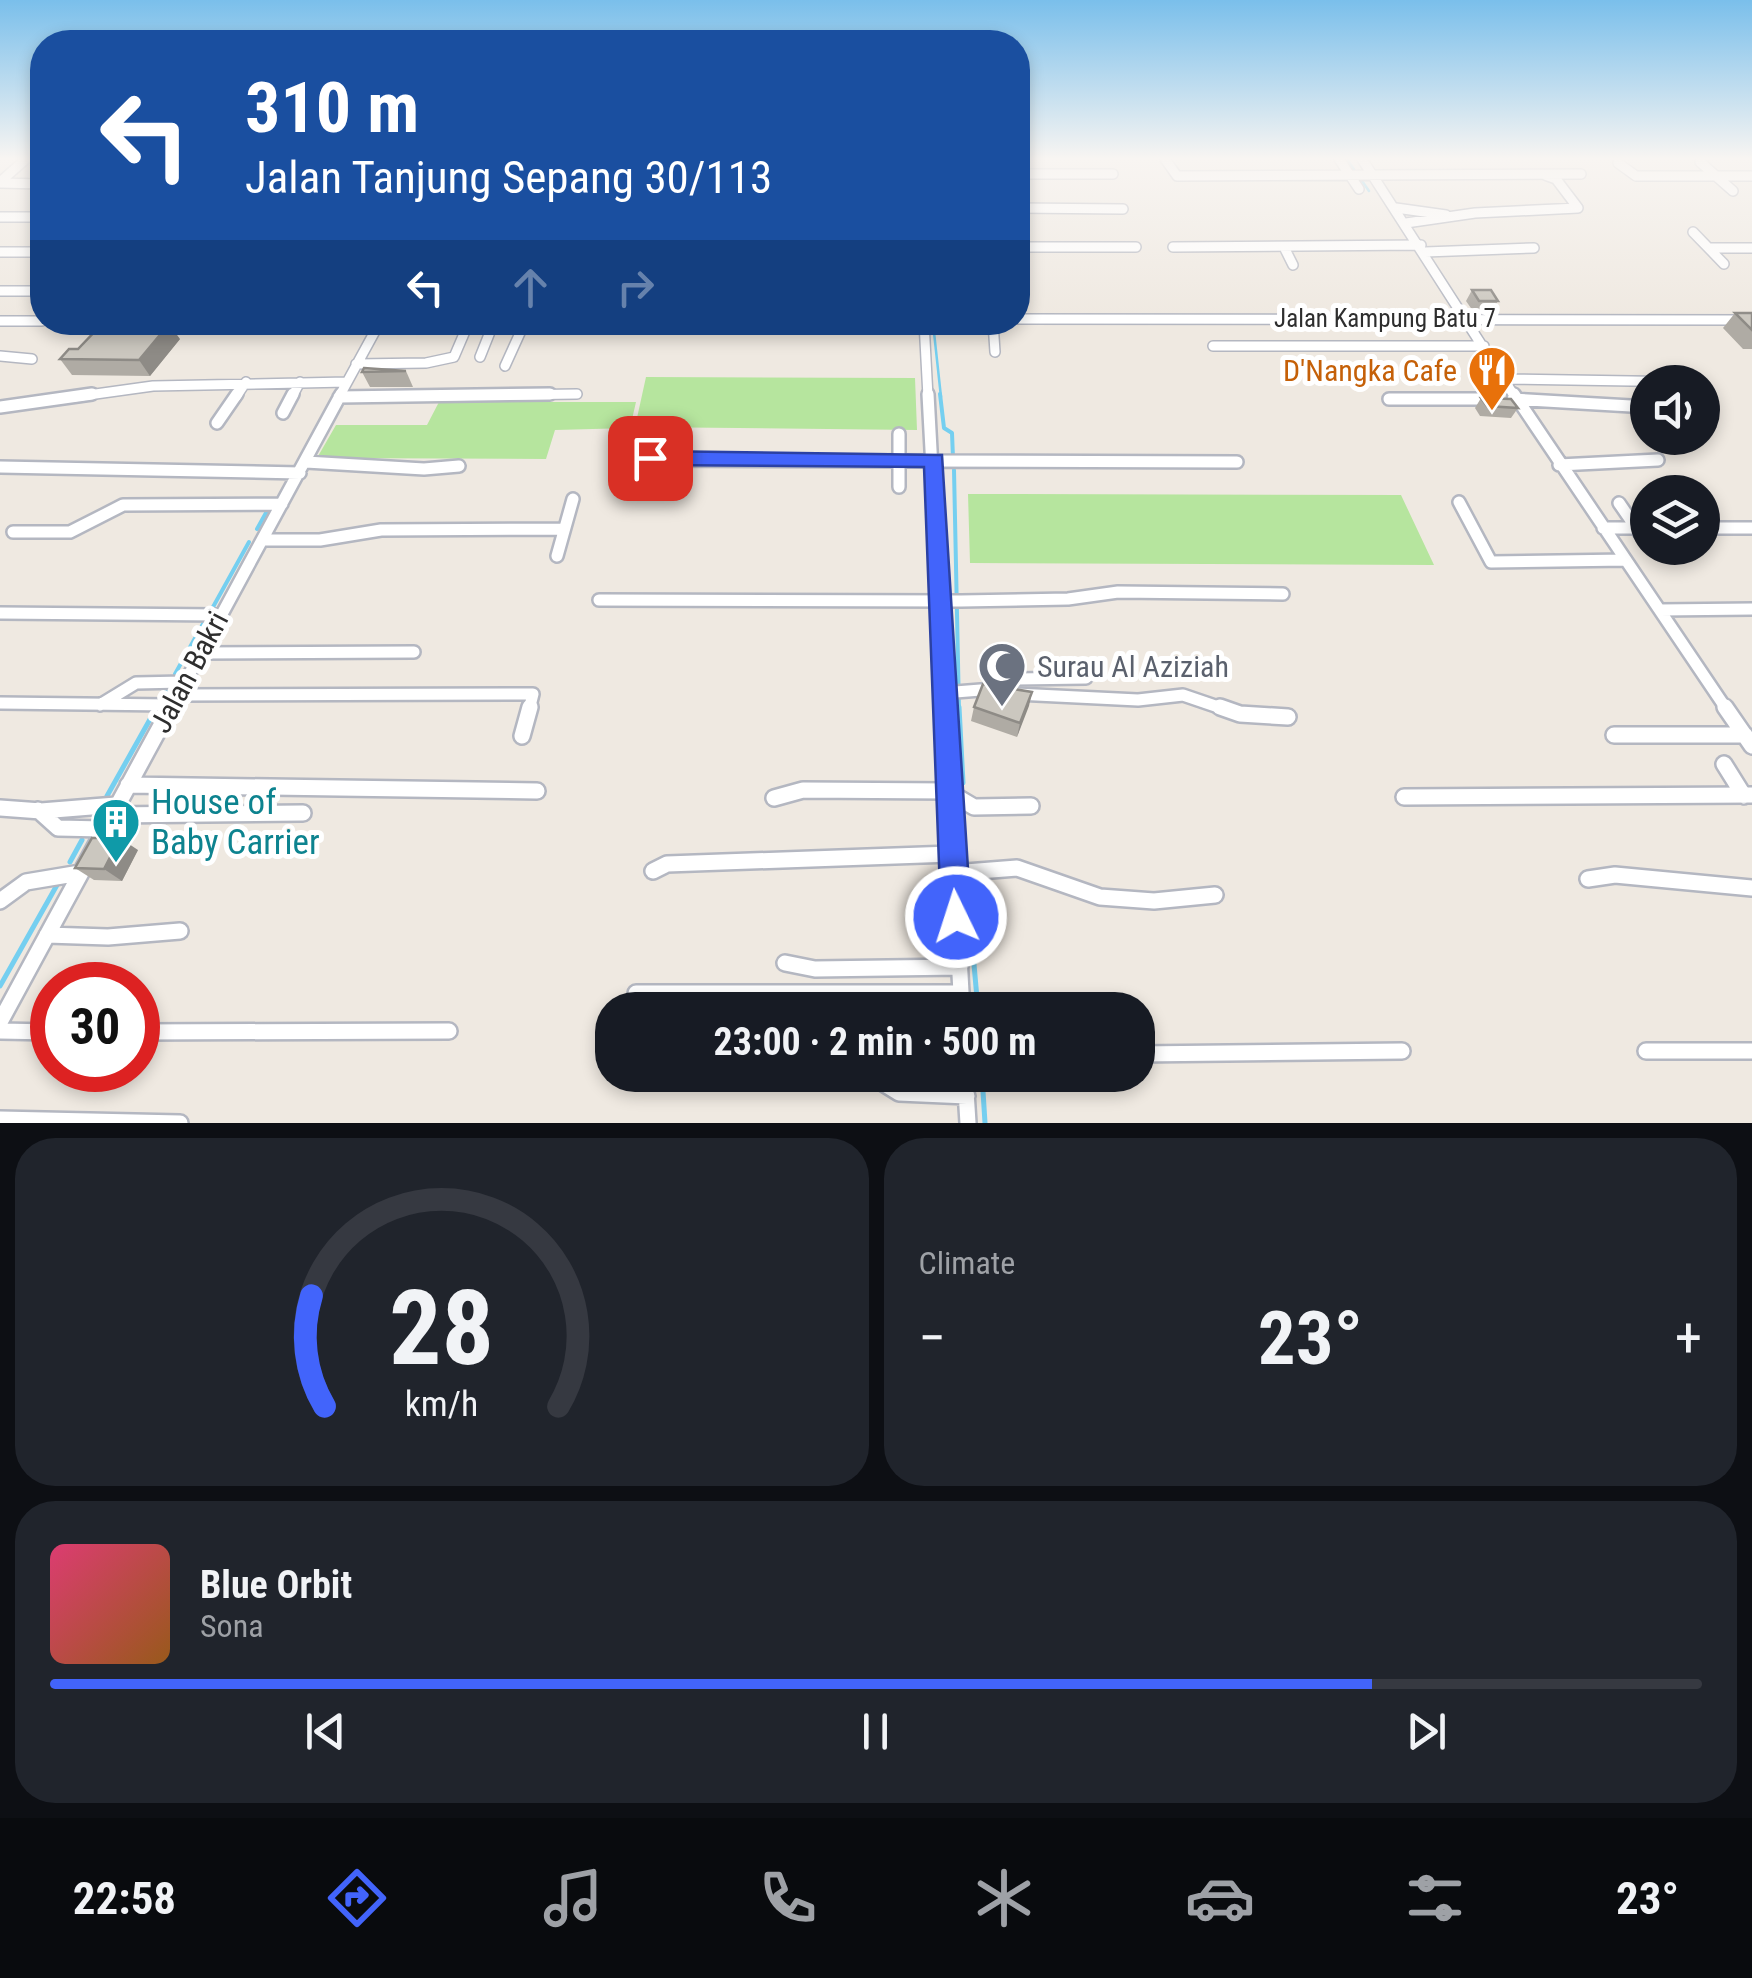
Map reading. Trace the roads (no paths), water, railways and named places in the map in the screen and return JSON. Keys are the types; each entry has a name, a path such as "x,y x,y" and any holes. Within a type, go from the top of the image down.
{"street":[{"path":"1398,211 1559,465 1748,740"},
{"path":"1418,211 1453,217"},
{"path":"1406,223 1503,211"},
{"path":"0,217 30,217"},
{"path":"1693,232 1724,264"},
{"path":"1030,247 1136,248"},
{"path":"1173,247 1534,248"},
{"path":"1284,247 1293,266"},
{"path":"1709,248 1752,248"},
{"path":"0,252 30,252"},
{"path":"0,291 30,291"},
{"name":"Jalan Kampung Batu 7","path":"1030,319 1751,322"},
{"path":"0,321 30,321"},
{"name":"Jalan Bakri","path":"0,1022 373,335"},
{"path":"356,364 426,363 454,357 463,335"},
{"path":"480,356 489,335"},
{"path":"505,366 519,335"},
{"path":"925,335 950,601 948,791 952,854 963,873 961,992"},
{"path":"994,335 995,352"},
{"path":"1213,346 1484,346"},
{"path":"0,356 32,359"},
{"path":"1503,379 1630,381"},
{"path":"216,422 246,382"},
{"path":"282,413 300,382"},
{"path":"0,407 153,386 346,382"},
{"path":"338,397 577,394"},
{"path":"1389,399 1516,399 1630,407"},
{"path":"656,431 651,460 1237,462"},
{"path":"899,434 899,487"},
{"path":"1559,465 1658,460"},
{"path":"0,467 459,466"},
{"path":"557,556 573,499"},
{"path":"1459,502 1491,562 1626,560"},
{"path":"1618,503 1630,516"},
{"path":"13,532 70,532 124,505 282,504"},
{"path":"1603,528 1630,528"},
{"path":"1720,528 1752,528"},
{"path":"262,540 320,540 380,530 564,529"},
{"path":"600,600 950,601 1068,599 1118,592 1282,594"},
{"path":"1660,610 1752,609"},
{"path":"0,613 219,616"},
{"path":"200,653 414,652"},
{"path":"987,688 1003,680 1086,678"},
{"path":"100,704 136,683 177,694"},
{"path":"947,692 987,688 1032,697 1138,700 1183,695 1240,714 1288,717"},
{"path":"0,703 100,704 177,694 533,694 522,736"},
{"path":"1614,736 1748,740"},
{"path":"1724,764 1748,796"},
{"path":"128,785 537,791"},
{"path":"774,798 803,790 948,791 974,807 1031,806"},
{"path":"1404,797 1748,796"},
{"path":"0,808 303,813"},
{"path":"38,810 52,826 63,830 104,829"},
{"path":"653,872 667,864 952,854"},
{"path":"963,873 1017,868 1100,897 1154,901 1215,895"},
{"path":"0,901 7,892 48,874 80,873"},
{"path":"1588,878 1615,876 1752,888"},
{"path":"47,935 108,937 180,931"},
{"path":"785,962 815,969 960,967"},
{"path":"160,1032 449,1031"},
{"path":"0,1032 30,1032"},
{"path":"1646,1051 1752,1050"},
{"path":"1155,1054 1402,1051"},
{"path":"897,1092 967,1096"},
{"path":"967,1092 968,1123"},
{"path":"0,1119 180,1123"}],"waterway":[{"path":"934,335 941,397"},
{"path":"940,394 944,428 952,433 953,458"},
{"path":"954,470 959,710"},
{"path":"257,529 267,511"},
{"path":"213,607 249,542"},
{"path":"175,674 204,622"},
{"path":"162,697 166,691"},
{"path":"959,707 963,783"},
{"path":"107,796 153,714"},
{"path":"962,810 966,866"},
{"path":"70,862 82,840"},
{"path":"967,876 969,906"},
{"path":"0,986 57,885"},
{"path":"971,930 976,992"},
{"path":"983,1092 985,1123"}],"place":[{"name":"D'Nangka Cafe","path":"1492,412"},
{"name":"Surau Al Aziziah","path":"1002,708"},
{"name":"House of Baby Carrier","path":"116,864"}]}
